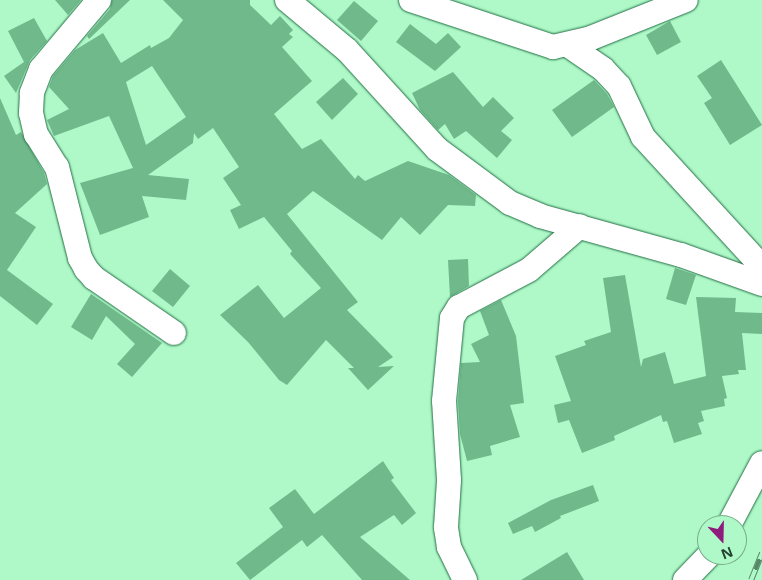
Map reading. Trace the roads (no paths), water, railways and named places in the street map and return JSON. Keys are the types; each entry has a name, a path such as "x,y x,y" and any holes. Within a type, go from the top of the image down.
{"street":[{"path":"99,0 41,68 32,93 31,113 36,134 57,167 80,258 86,269 94,278 174,333"},
{"path":"286,0 358,62 437,149 524,210 681,255 762,284"},
{"path":"410,0 540,44 568,45 686,0"},
{"path":"568,45 603,69 619,86 643,137 762,267"},
{"path":"465,580 449,547 446,527 449,480 444,401 452,318 459,307 529,270 580,226"},
{"path":"734,515 762,463"},
{"path":"685,580 699,565"}],"railway":[{"path":"751,580 762,553"}]}
